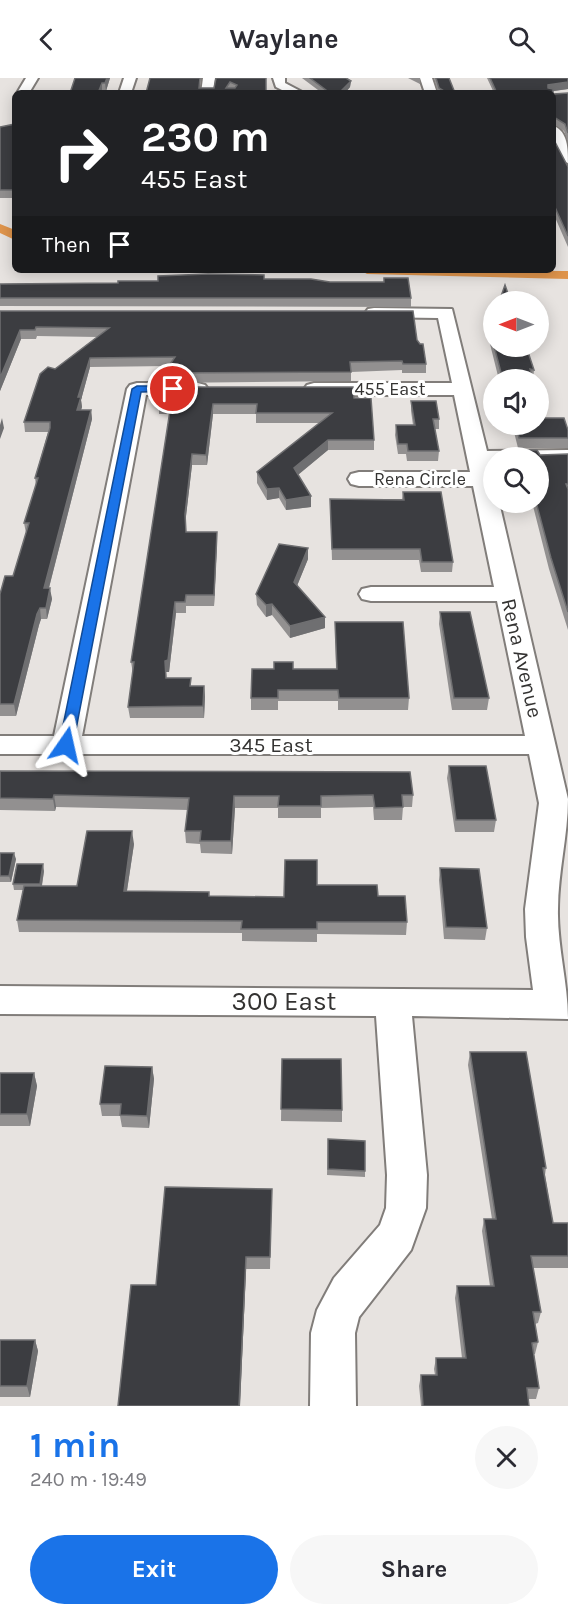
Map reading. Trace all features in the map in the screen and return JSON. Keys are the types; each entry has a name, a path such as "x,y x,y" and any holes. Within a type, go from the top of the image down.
{"street":[{"path":"279,78 280,85 290,90"},
{"path":"556,133 563,142 568,159"},
{"name":"Rena Avenue","path":"359,313 446,313 554,803 554,831 542,894 541,922 561,1005"},
{"path":"66,745 137,389 220,389"},
{"name":"455 East","path":"291,389 462,389"},
{"name":"Rena Circle","path":"359,479 479,468 568,456"},
{"path":"371,594 508,594"},
{"name":"345 East","path":"0,745 541,745"},
{"name":"300 East","path":"0,1000 561,1005"},
{"path":"333,1406 333,1333 339,1310 349,1293 396,1236 406,1208 407,1175 393,1003"}],"building":[{"path":"75,78 107,78 99,90 71,90"},
{"path":"150,78 200,78 199,88 214,88 216,78 266,78 266,90 147,90","holes":["230,82 237,85 235,88 226,88"]},
{"path":"310,78 346,78 351,81 342,90 326,90"},
{"path":"436,78 449,78 454,90 442,90 439,88"},
{"path":"490,78 568,78 568,82 548,85 548,88 553,90 496,90"},
{"path":"568,93 568,133 565,124 556,118 556,94"},
{"path":"12,125 12,190 0,190 0,127"},
{"path":"556,144 568,167 568,236 556,209"},
{"path":"264,275 264,279 311,279 330,282 384,282 384,278 408,278 411,298 0,298 0,284 118,283 118,281 158,281 158,276"},
{"path":"0,311 413,311 417,340 423,344 426,364 403,364 402,361 350,362 351,372 164,373 175,357 90,358 78,397 81,397 77,410 91,410 44,588 50,588 46,608 40,608 37,614 14,704 0,704 0,594 5,576 13,576 29,523 24,523 50,428 50,422 24,422 40,374 48,367 55,369 109,328 36,327 35,330 20,330 0,378"},
{"path":"497,357 530,357 534,369 530,369 500,369"},
{"path":"162,387 353,387 354,398 371,398 374,440 328,440 294,468 311,496 286,500 279,488 267,489 257,472 332,413 256,413 257,404 213,404 206,455 192,454 185,514 186,532 217,532 214,595 186,595 185,602 175,602 168,660 165,661 166,678 191,678 190,686 204,686 203,706 128,707 134,662 131,662 171,404 159,404"},
{"path":"411,401 436,401 439,419 433,419 439,451 408,451 407,444 398,444 396,425 415,425"},
{"path":"549,418 564,418 568,430 568,438 519,438 518,435 549,435"},
{"path":"568,454 568,484 566,484 568,489 568,612 539,513 549,513 549,455"},
{"path":"403,492 441,492 453,562 422,562 420,549 332,549 330,499 404,500"},
{"path":"279,544 308,548 294,582 325,617 290,626 272,604 266,605 256,594"},
{"path":"440,612 470,612 489,698 454,698"},
{"path":"335,622 403,622 409,698 339,698 338,690 278,690 278,698 251,698 252,669 274,669 274,662 293,662 293,669 337,669"},
{"path":"449,766 486,766 496,820 456,820"},
{"path":"0,771 410,772 413,795 402,795 403,807 375,808 373,795 321,796 321,806 278,806 279,796 234,796 231,841 200,841 201,831 185,831 189,798 54,795 53,799 0,798"},
{"path":"87,831 132,831 124,891 209,892 209,896 284,897 285,860 317,860 317,885 377,885 378,896 405,896 407,922 317,922 317,929 241,929 242,921 17,920 24,886 77,886"},
{"path":"0,853 14,853 9,876 0,876"},
{"path":"17,864 43,864 40,884 13,884"},
{"path":"440,868 479,869 487,928 446,927"},
{"path":"470,1052 526,1052 553,1223 568,1223 568,1256 531,1256 541,1312 533,1312 538,1342 532,1343 539,1388 527,1388 529,1406 423,1406 421,1375 437,1375 436,1358 466,1358 457,1286 494,1286 484,1219 496,1219"},
{"path":"282,1059 341,1059 342,1110 281,1109"},
{"path":"105,1066 152,1067 147,1116 120,1115 121,1104 100,1104"},
{"path":"0,1073 34,1073 27,1114 0,1114"},
{"path":"328,1139 365,1141 365,1171 328,1169"},
{"path":"165,1187 272,1189 270,1257 246,1257 239,1406 118,1406 131,1285 156,1285"},
{"path":"0,1340 35,1340 27,1386 0,1386"}],"waterway":[{"path":"0,228 12,234"},
{"path":"488,273 568,275"}],"route":[{"path":"66,745 137,389 173,389"}]}
